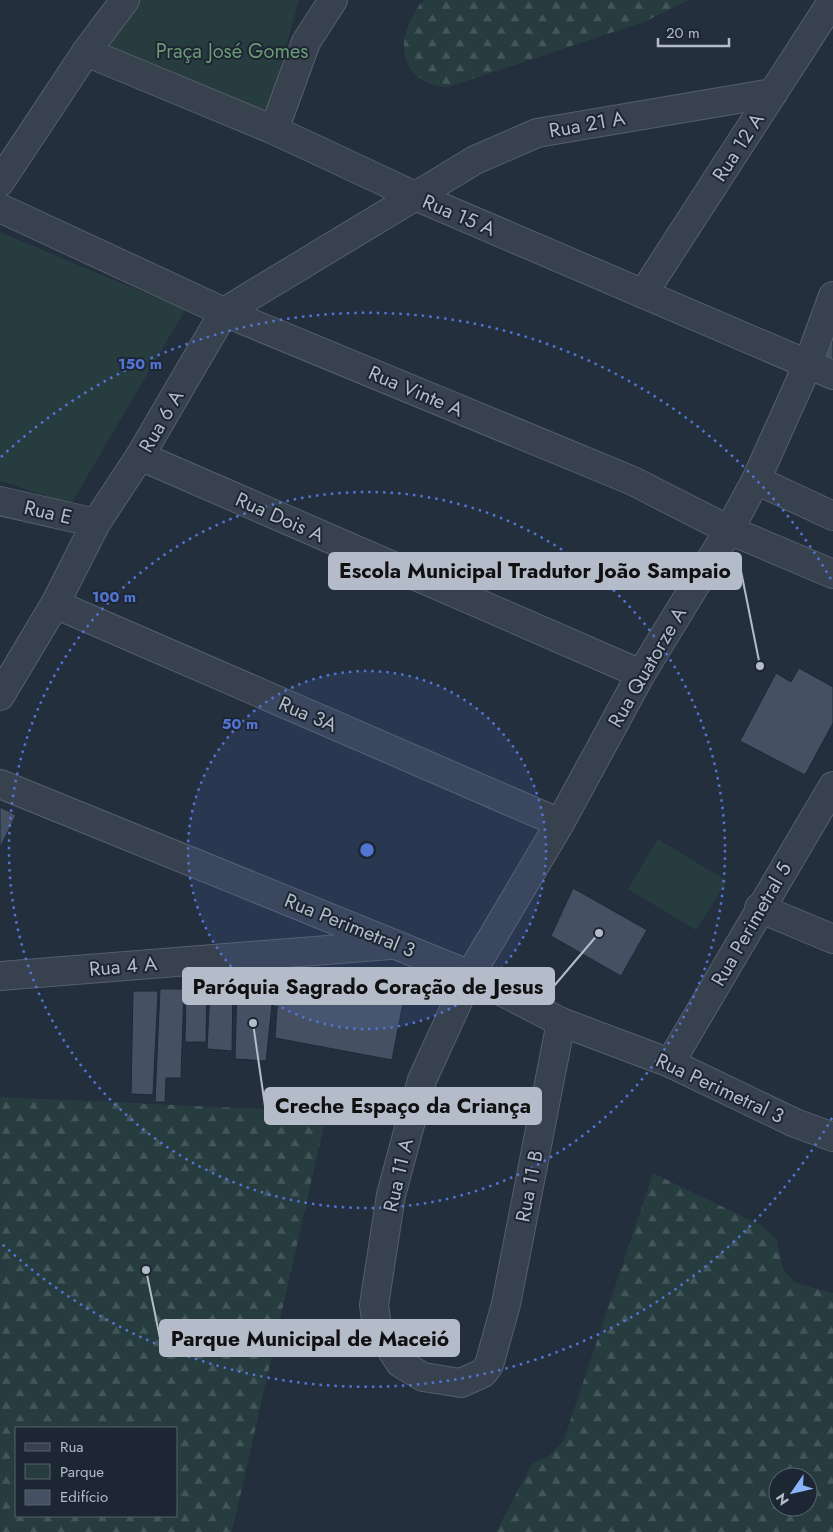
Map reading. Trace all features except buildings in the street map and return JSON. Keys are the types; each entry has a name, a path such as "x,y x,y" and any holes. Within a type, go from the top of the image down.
{"street":[{"path":"0,182 86,52 125,0"},
{"path":"274,130 306,42 333,0"},
{"name":"Rua 12 A","path":"643,294 833,0"},
{"name":"Rua 15 A","path":"86,52 274,130 415,196 833,375"},
{"name":"Rua 21 A","path":"415,196 475,160 537,133 773,93"},
{"name":"Rua 6 A","path":"0,696 55,604 96,523 140,456 224,312 415,196"},
{"name":"Rua Vinte A","path":"0,208 224,312 633,481 729,530 833,574"},
{"name":"Rua Quatorze A","path":"470,975 560,823 641,674 729,530 756,480 808,364 833,296"},
{"name":"Rua Dois A","path":"140,456 641,674"},
{"path":"756,480 833,516"},
{"name":"Rua E","path":"0,500 96,523"},
{"name":"Rua 3A","path":"55,604 560,823"},
{"name":"Rua Perimetral 3","path":"0,784 470,975 561,1022 670,1063 795,1123 833,1137"},
{"name":"Rua Perimetral 5","path":"670,1063 759,908 833,786"},
{"path":"759,908 833,939"},
{"name":"Rua 4 A","path":"0,976 396,944"},
{"name":"Rua 11 A","path":"378,1327 374,1305 394,1186 422,1080 470,975"},
{"name":"Rua 11 B","path":"378,1327 400,1363 424,1377 460,1383 484,1374 489,1365 506,1304 561,1022"}],"green space":[{"name":"Praça José Gomes","path":"139,0 299,0 265,121 104,48"},
{"path":"425,0 689,0 646,21 448,87 434,85 422,80 408,64 404,53 407,28 418,7"},
{"path":"0,232 185,310 71,504 0,481"},
{"path":"658,839 727,881 696,930 628,889"},
{"path":"0,1097 327,1112 232,1532 0,1532"},
{"path":"653,1173 762,1226 777,1240 783,1269 795,1283 833,1293 833,1532 496,1532 532,1464 550,1455 564,1440"}],"place":[{"name":"Escola Municipal Tradutor João Sampaio","path":"760,666"},
{"name":"Paróquia Sagrado Coração de Jesus","path":"599,933"},
{"name":"Creche Espaço da Criança","path":"253,1023"},
{"name":"Parque Municipal de Maceió","path":"146,1270"}]}
